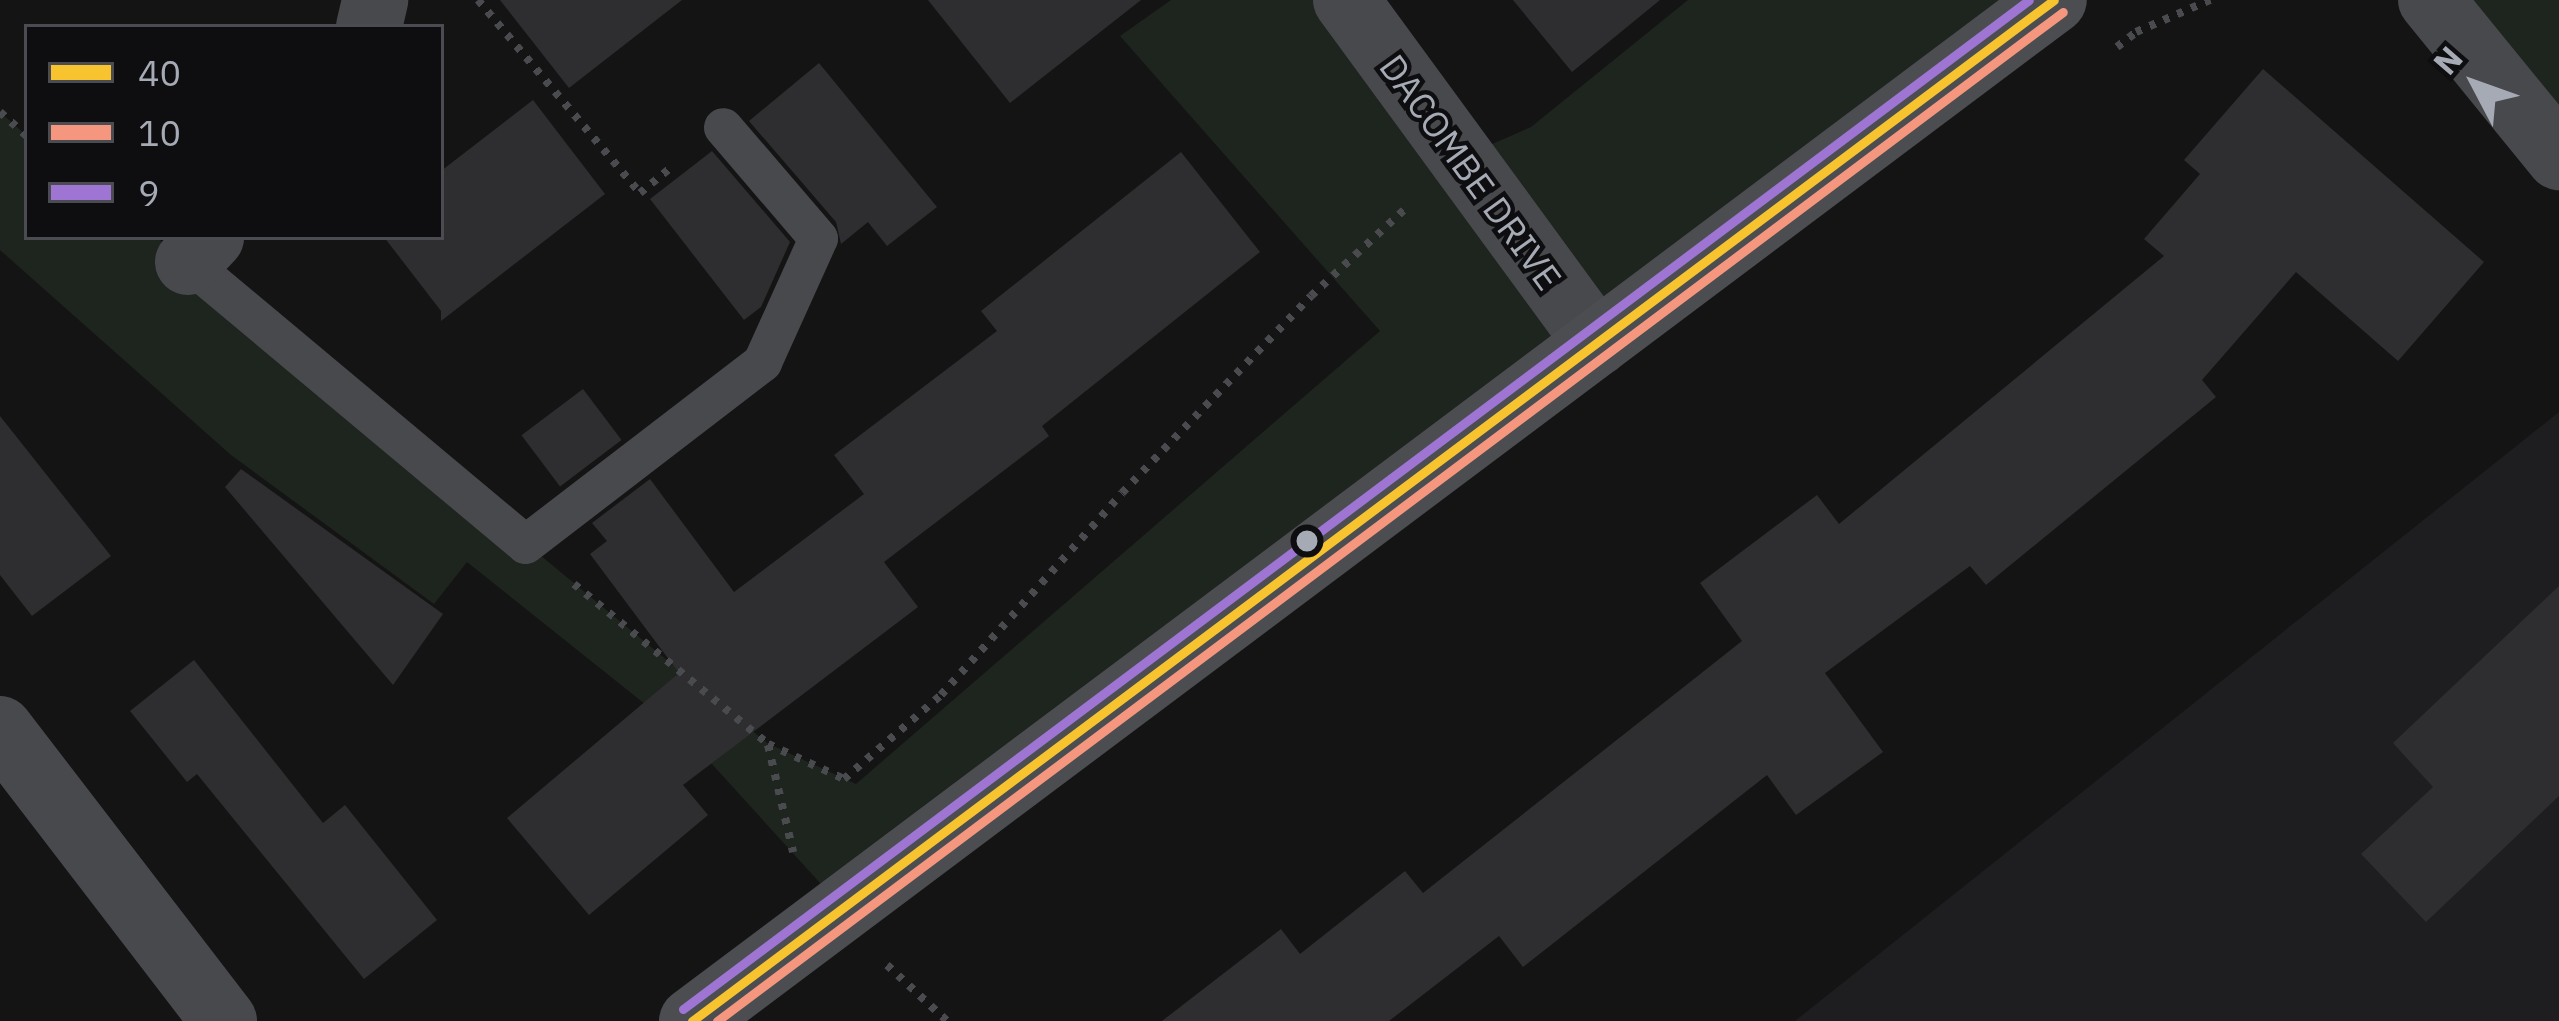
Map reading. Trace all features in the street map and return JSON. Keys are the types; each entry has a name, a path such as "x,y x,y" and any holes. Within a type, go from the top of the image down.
{"main road":[{"path":"692,1021 2054,0"}],"street":[{"name":"DACOMBE DRIVE","path":"1346,0 1597,343"},
{"path":"2431,0 2559,157"},
{"path":"0,729 224,1021"}],"lane":[{"path":"200,249 525,544 762,362 818,238 723,128"}],"path":[{"path":"478,0 640,193 723,128"},
{"path":"0,112 24,133"},
{"path":"525,544 768,744 844,779 941,695 1122,493 1311,296 1460,158"},
{"path":"768,744 789,848"}],"shaded area":[{"path":"1171,0 1346,0 1460,158 1531,127 1688,0 2052,0 841,906 690,740 467,562 434,604 231,455 0,250 0,112 24,133 24,240 160,240 767,743 856,784 1380,331 1120,36"},
{"path":"2431,0 2559,0 2559,157"},
{"path":"2559,412 2559,1021 1795,1021"}],"building":[{"path":"500,0 682,0 569,88"},
{"path":"928,0 1141,0 1010,103"},
{"path":"1513,0 1660,0 1572,72"},
{"path":"819,63 937,207 887,246 868,222 841,244 836,222 749,121"},
{"path":"2263,69 2484,262 2398,361 2296,272 2202,380 2216,397 1986,585 1970,566 1825,673 1883,752 1796,815 1767,775 1523,967 1499,936 1389,1021 1162,1021 1281,929 1300,954 1405,871 1423,893 1742,641 1700,583 1817,495 1839,524 2164,256 2144,239 2200,174 2184,160"},
{"path":"533,100 605,194 441,321 441,311 386,240 444,240 444,169"},
{"path":"712,151 790,242 761,307 744,320 650,199"},
{"path":"1181,152 1260,252 1042,426 1049,436 884,562 918,607 683,785 708,815 589,915 507,818 679,673 590,554 607,541 592,523 650,479 734,592 864,494 834,455 997,331 981,311"},
{"path":"583,389 622,440 560,486 522,435"},
{"path":"0,416 111,556 32,616 0,575"},
{"path":"241,469 443,614 393,685 225,487"},
{"path":"2559,586 2559,796 2426,922 2361,854 2433,787 2393,743"},
{"path":"194,660 323,823 345,805 437,920 364,979 197,774 187,782 130,711"}],"transit line":[{"name":"9","path":"683,1009 2029,0"},
{"name":"40","path":"692,1021 2054,0"},
{"name":"10","path":"717,1021 2063,12"}]}
